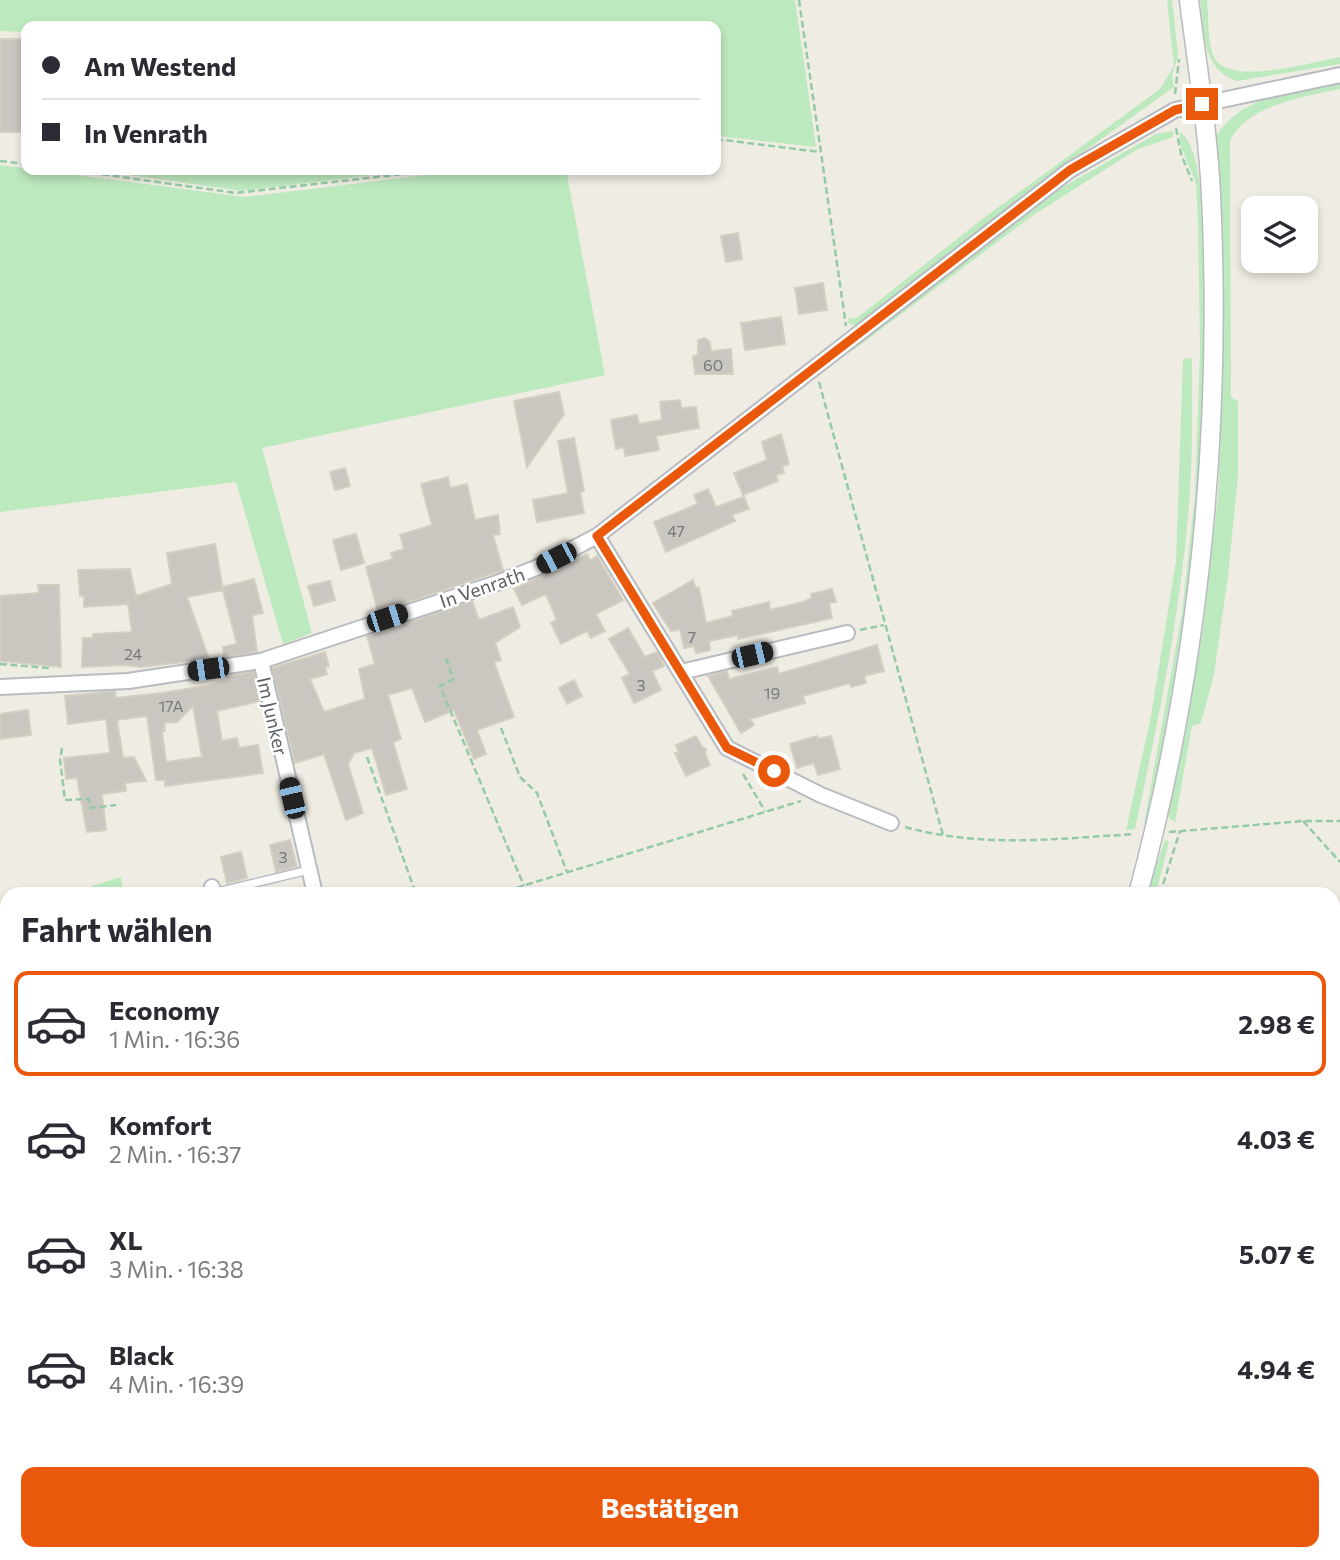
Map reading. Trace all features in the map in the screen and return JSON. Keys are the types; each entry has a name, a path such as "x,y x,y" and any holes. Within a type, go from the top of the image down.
{"street":[{"path":"1140,887 1154,833 1189,663 1204,552 1212,438 1211,194 1189,0"},
{"name":"In Venrath","path":"0,687 128,681 261,662 536,568 597,536 1070,170 1175,110 1340,75"},
{"path":"597,536 727,748 821,795 891,823"},
{"path":"681,672 847,633"},
{"name":"Im Junker","path":"261,662 313,887"}],"lane":[{"path":"235,887 309,870"}],"path":[{"path":"799,0 848,341"},
{"path":"1180,54 1175,75 1176,140 1192,183"},
{"path":"721,140 820,152"},
{"path":"0,161 21,163"},
{"path":"107,175 236,193 394,175"},
{"path":"815,369 943,835"},
{"path":"847,633 884,625"},
{"path":"446,658 453,679 440,686 524,886"},
{"path":"501,728 520,777 537,793 567,872"},
{"path":"62,748 60,760 65,800 89,799 91,808 116,805"},
{"path":"727,748 765,811"},
{"path":"367,757 413,887"},
{"path":"520,887 821,795"},
{"path":"891,823 977,840 1035,842 1303,821 1340,821"},
{"path":"1303,821 1340,862"},
{"path":"1162,887 1180,831"}],"green space":[{"path":"0,0 795,0 816,147 721,137 721,21 21,21 21,32 0,31"},
{"path":"1167,0 1172,0 1178,55 1172,76 1174,87 1037,185 857,326 849,324 848,319 857,318 981,220 1160,89 1174,66"},
{"path":"1200,0 1207,0 1212,53 1224,67 1255,72 1340,57 1340,64 1237,81 1226,76 1217,68 1207,48"},
{"path":"1340,81 1340,89 1294,99 1262,111 1238,129 1230,141 1231,397 1238,401 1238,476 1228,576 1214,674 1201,723 1192,726 1175,822 1168,817 1202,635 1218,496 1222,398 1217,135 1240,111 1255,103 1289,91"},
{"path":"1173,131 1173,137 1136,150 1032,216 852,351 851,349 1061,188 1156,134"},
{"path":"1180,132 1195,160 1203,216 1206,292 1200,465 1182,652 1150,819 1144,824 1182,613 1195,495 1200,350 1198,222 1196,183 1180,144"},
{"path":"0,165 21,168 21,175 77,175 245,197 426,175 567,175 605,375 262,448 312,633 283,644 236,482 0,512"},
{"path":"129,175 373,175 241,191"},
{"path":"1192,358 1191,475 1181,577 1161,704 1135,829 1126,830 1151,716 1176,561 1183,359"},
{"path":"1165,840 1169,841 1158,887 1148,887"},
{"path":"121,877 123,887 89,887"}],"building":[{"path":"0,39 21,39 21,132 0,132"},
{"path":"738,233 742,259 726,262 721,236"},
{"path":"823,283 827,310 799,314 795,288"},
{"path":"781,317 785,344 745,350 741,323"},
{"path":"705,338 710,342 711,351 731,349 733,374 695,374 693,356 698,355 698,340"},
{"path":"559,392 564,414 527,467 514,401"},
{"path":"680,400 681,408 696,407 699,428 656,436 659,450 625,456 624,447 616,449 611,420 637,415 639,424 662,420 660,402"},
{"path":"781,434 789,464 782,466 784,473 776,475 778,481 743,495 734,473 767,460 762,442"},
{"path":"574,438 584,491 580,492 584,513 537,522 533,500 568,493 558,441"},
{"path":"345,468 350,486 335,490 330,472"},
{"path":"448,477 450,488 467,484 475,520 498,515 500,534 493,535 503,570 378,612 366,567 393,559 391,553 404,549 400,535 432,525 421,484"},
{"path":"708,489 716,507 744,497 749,509 732,515 735,521 666,552 654,522 698,504 694,495"},
{"path":"356,534 364,563 341,570 333,540"},
{"path":"215,544 223,590 187,597 209,659 141,667 82,667 83,638 93,638 93,634 132,632 128,604 84,607 84,596 80,596 78,570 130,569 136,596 172,584 167,553"},
{"path":"587,554 590,561 597,556 623,600 596,614 605,631 591,638 587,631 561,644 551,623 557,620 546,594 522,605 514,589"},
{"path":"254,579 263,613 252,615 257,652 224,657 223,647 237,644 222,587"},
{"path":"693,580 695,587 699,588 706,623 733,616 732,611 769,602 770,610 803,602 812,598 811,594 832,589 836,602 829,603 832,618 738,639 738,635 709,641 710,650 696,653 694,646 684,648 680,629 671,631 653,603"},
{"path":"330,581 335,600 314,606 308,586"},
{"path":"38,585 59,585 61,667 0,661 0,596 39,593"},
{"path":"472,601 479,620 513,607 520,627 495,643 501,660 494,662 514,717 477,730 486,754 474,759 454,710 425,722 412,688 388,695 401,739 393,742 407,789 386,795 372,748 354,753 348,764 363,813 346,820 324,754 295,763 272,668 325,652 329,666 325,668 327,674 310,679 324,712 365,699 359,669 375,664 367,636"},
{"path":"628,628 645,657 657,652 664,666 652,671 661,690 634,703 622,678 630,674 609,639"},
{"path":"877,645 884,671 864,676 866,683 851,687 850,683 803,696 805,703 750,719 754,725 741,733 708,676 727,671 729,679 777,667 779,674"},
{"path":"254,672 260,701 217,711 222,741 237,738 239,748 258,745 263,773 165,786 165,780 156,780 147,716 117,720 123,758 134,757 146,781 125,783 126,791 102,794 106,830 87,832 77,778 66,779 64,758 110,753 106,719 68,724 65,696 115,691 116,698 161,693 206,686 227,680 227,676","holes":["193,706 202,757 166,762 162,731 165,731 164,723 177,722"]},
{"path":"574,680 582,696 567,704 559,688"},
{"path":"28,710 31,735 0,739 0,714"},
{"path":"696,736 706,749 705,754 710,765 686,776 675,753 679,752 676,745"},
{"path":"817,736 818,739 831,736 840,769 818,775 814,763 797,768 790,744"},
{"path":"290,840 297,867 276,872 270,845"},
{"path":"241,852 247,878 227,883 221,857"}],"route":[{"path":"774,771 727,748 597,536 1070,170 1120,139 1175,110 1202,104"}]}
